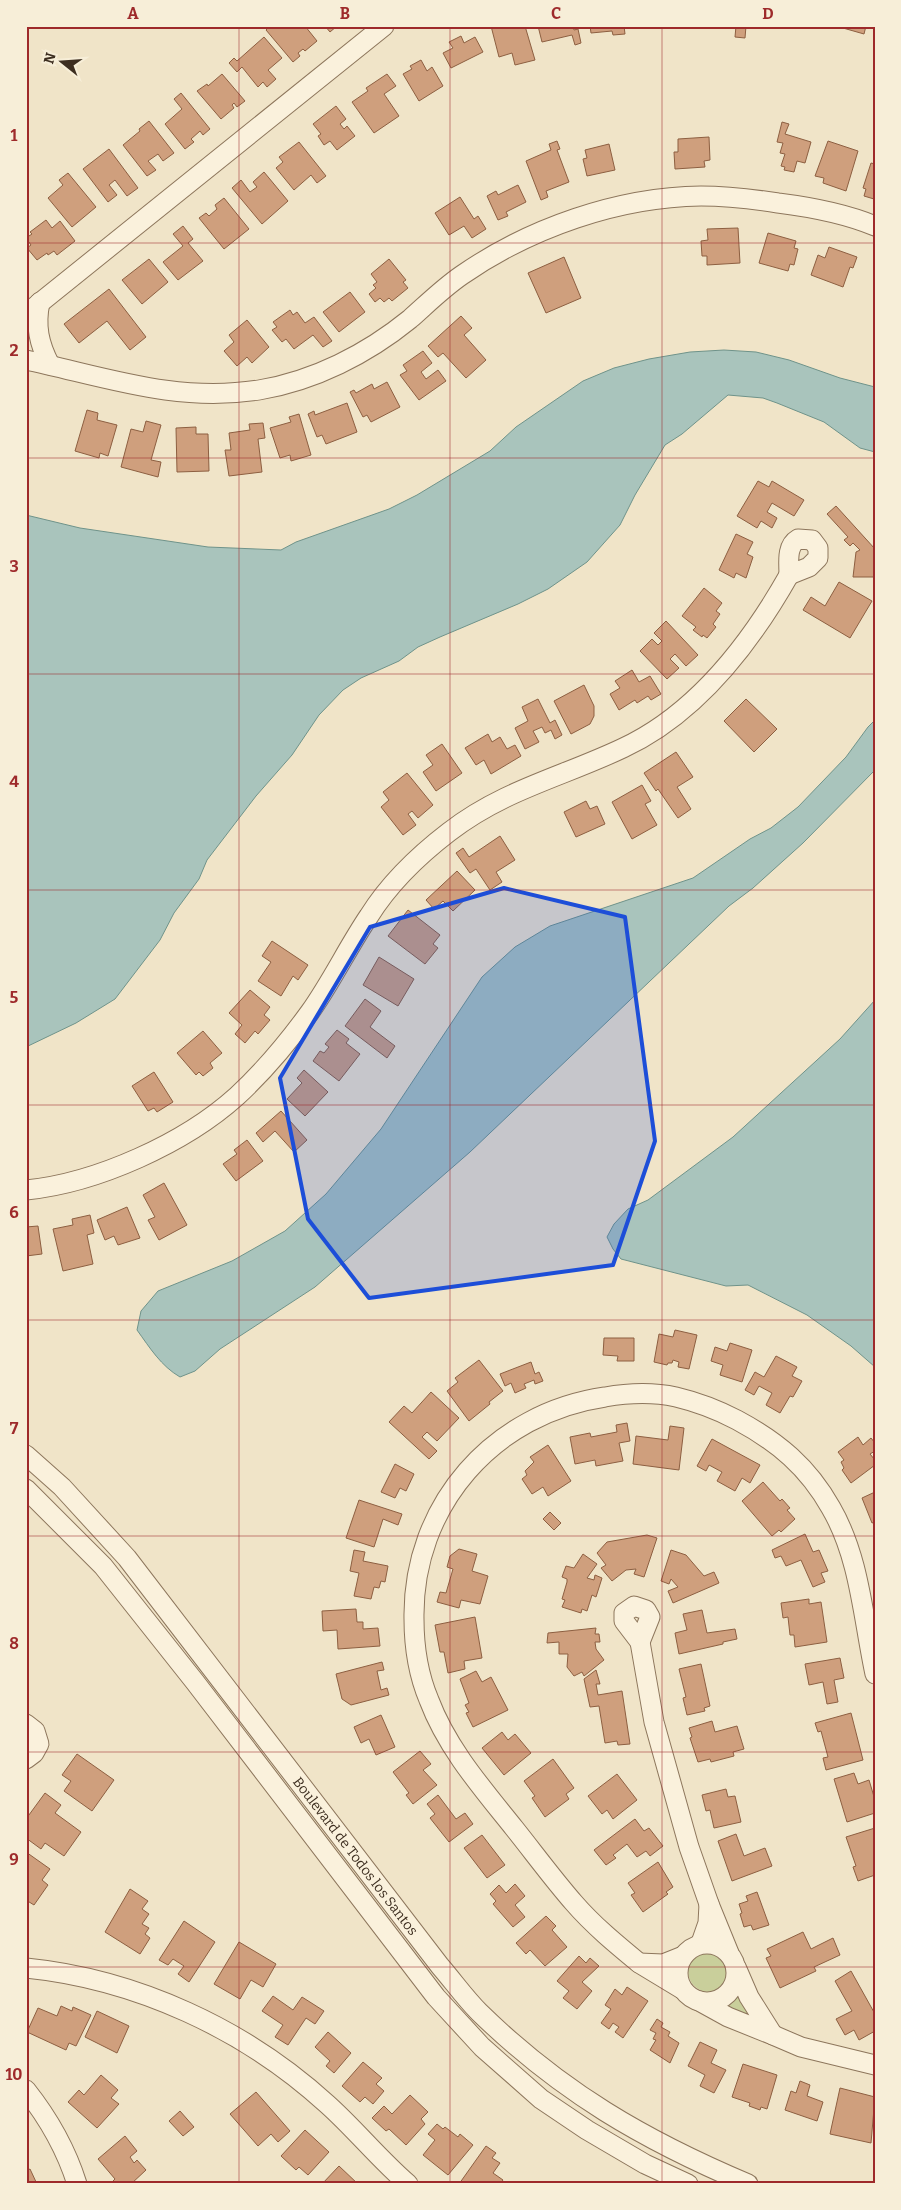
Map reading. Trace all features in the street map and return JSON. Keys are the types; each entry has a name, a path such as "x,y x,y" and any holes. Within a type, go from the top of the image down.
{"street":[{"path":"50,365 41,348 37,332 37,317 33,308 384,28"},
{"path":"26,360 141,387 176,393 216,394 260,389 324,371 356,356 408,320 460,276 506,248 570,221 606,210 650,201 699,196 746,198 829,211 875,226"},
{"path":"26,1190 113,1170 194,1128 236,1097 271,1060 310,1013 332,980 369,915 394,883 419,859 448,833 500,800 535,783 623,748 655,731 674,717 725,668 754,630 789,575"},
{"path":"875,1674 854,1560 843,1530 831,1507 803,1467 751,1428 723,1413 674,1397 649,1394 620,1394 584,1400 559,1407 523,1424 497,1442 468,1469 436,1514 417,1572 414,1604 414,1640 420,1673 428,1699 441,1728 467,1767 573,1902 639,1963 698,2001 728,2017 801,2047 875,2065"},
{"name":"Boulevard de Todos los Santos","path":"26,1455 62,1487 127,1558 440,1966 478,2011 534,2062 582,2098 650,2140 748,2184"},
{"name":"Boulevard de Todos los Santos","path":"26,1489 103,1566 195,1682 436,1998 482,2047 541,2099 586,2130 645,2164 688,2184"},
{"path":"640,1642 656,1730 689,1846 709,1904 749,1997 773,2035"},
{"path":"26,1724 36,1731 38,1744 34,1753 26,1759"},
{"path":"701,1944 708,1923 709,1904"},
{"path":"639,1963 663,1964 682,1956 694,1946 701,1944 711,1943 721,1946 733,1960 734,1984 723,1998 706,2003 698,2001"},
{"path":"682,1956 678,1972 682,1989"},
{"path":"28,1970 128,1989 166,2002 257,2050 292,2074 327,2104 408,2184"},
{"path":"26,2090 41,2109 60,2141 77,2184"}],"highlighted area":[{"path":"504,888 625,917 655,1141 613,1265 369,1298 308,1219 280,1078 370,927"}],"green space":[{"path":"709,1950 724,1956 730,1971 724,1986 709,1992 694,1986 688,1971 694,1956"},
{"path":"741,1990 757,2021 724,2005 734,1999"}],"water":[{"path":"724,350 756,352 789,360 840,378 875,387 875,452 860,448 824,422 777,403 763,398 728,395 682,434 665,445 635,495 620,525 587,562 548,589 418,647 399,661 361,678 343,690 319,715 292,755 256,796 207,860 199,879 174,913 160,940 115,999 76,1023 26,1047 26,515 80,528 208,547 281,550 296,542 389,509 417,495 490,451 516,427 583,381 614,368 649,359 690,352"},
{"path":"875,720 875,770 803,843 753,888 729,906 470,1152 315,1287 220,1349 195,1371 180,1377 161,1362 137,1330 141,1311 158,1291 232,1261 285,1231 326,1194 381,1129 482,977 515,947 550,926 693,878 750,839 771,828 798,807 846,757"},
{"path":"875,1000 875,1367 851,1346 807,1315 748,1285 726,1286 621,1259 607,1237 614,1224 628,1209 648,1200 733,1137 840,1039"}],"building":[{"path":"270,26 305,26 317,41 305,51 303,49 298,53 300,56 293,62 266,30"},
{"path":"325,26 337,26 330,32"},
{"path":"491,26 525,26 535,60 515,65 512,53 499,57"},
{"path":"538,26 573,26 574,30 578,29 581,43 575,45 572,35 542,42"},
{"path":"590,26 624,26 625,34 613,35 612,31 591,33"},
{"path":"736,26 746,26 745,38 735,37"},
{"path":"836,26 866,26 864,34"},
{"path":"461,36 464,43 475,37 483,52 451,68 443,53 453,48 449,42"},
{"path":"264,37 282,58 268,70 276,79 267,87 263,82 258,87 242,67 237,72 229,63 234,58 237,61"},
{"path":"421,60 427,71 432,67 443,86 419,101 403,74 412,69 410,66"},
{"path":"222,74 245,101 237,107 234,103 232,105 234,108 221,119 197,91 207,84 208,86"},
{"path":"387,74 396,86 384,94 399,116 374,133 352,102 368,91 366,88"},
{"path":"181,93 210,129 203,135 200,131 191,139 194,142 185,149 165,124 182,109 174,99"},
{"path":"336,106 346,119 340,124 344,129 347,126 355,136 337,150 330,141 324,145 318,136 321,134 313,124"},
{"path":"149,121 174,153 163,161 158,154 148,161 156,170 147,176 123,145"},
{"path":"782,122 789,124 785,134 811,142 805,163 797,161 794,172 784,170 785,167 781,166 785,154 780,153 783,143 777,142"},
{"path":"709,137 710,160 704,161 705,167 675,169 674,152 678,152 678,139"},
{"path":"557,141 560,149 557,150 569,182 546,191 548,197 541,200 526,161 551,150 549,144"},
{"path":"828,141 858,151 846,191 823,183 824,178 815,176"},
{"path":"299,142 326,176 317,183 311,175 294,190 276,168 283,162 279,157"},
{"path":"609,144 615,170 587,176 583,159 587,158 585,150"},
{"path":"109,149 138,188 127,196 115,180 109,185 117,195 108,202 83,169"},
{"path":"871,163 875,164 874,199 864,196 866,189 863,188"},
{"path":"264,172 288,201 262,224 232,188 241,180 250,192 257,187 253,182"},
{"path":"68,173 96,207 72,227 48,198 63,185 59,180"},
{"path":"518,185 526,202 506,212 508,216 498,220 487,196 496,191 498,195"},
{"path":"460,197 474,219 478,216 486,229 472,238 464,226 449,235 435,213"},
{"path":"224,198 249,229 224,249 199,218 206,213 209,216 217,209 215,205"},
{"path":"46,220 52,228 60,221 75,241 57,255 54,251 48,255 47,253 37,260 27,248 31,245 26,238 32,234 30,232"},
{"path":"183,226 193,239 188,243 203,261 178,280 163,262 183,246 173,234"},
{"path":"738,228 740,263 707,265 707,256 702,256 701,241 708,240 707,229"},
{"path":"768,233 796,241 794,248 798,249 794,265 790,264 788,271 759,263"},
{"path":"829,247 857,257 853,268 850,267 843,287 811,275 818,255 825,258"},
{"path":"564,257 581,298 546,313 528,273"},
{"path":"149,259 168,282 142,304 122,280"},
{"path":"389,259 406,280 403,282 408,288 392,301 389,298 384,302 380,298 375,302 369,294 376,288 373,285 377,282 371,274"},
{"path":"109,289 146,337 130,350 107,321 79,343 64,324"},
{"path":"350,292 365,312 339,332 323,312"},
{"path":"290,310 293,315 297,312 305,323 314,317 332,341 323,347 313,335 294,349 286,339 282,342 272,330 277,327 273,322"},
{"path":"461,316 472,328 464,335 486,360 466,378 443,353 438,357 428,346"},
{"path":"247,320 269,347 252,363 247,357 237,366 224,351 234,342 229,335"},
{"path":"423,351 432,363 421,372 426,379 438,370 446,381 419,400 400,375 407,371 403,365"},
{"path":"387,382 400,407 371,422 367,415 363,417 350,392 354,390 356,393 372,384 374,389"},
{"path":"347,403 357,432 326,444 322,435 317,437 308,414 314,411 315,415"},
{"path":"87,410 98,413 97,420 117,425 108,456 100,453 99,458 75,451"},
{"path":"299,414 311,455 291,461 290,455 280,458 270,428 291,422 289,417"},
{"path":"146,421 161,425 151,460 161,462 158,477 121,467 131,429 143,432"},
{"path":"263,423 265,438 258,439 262,472 229,476 225,450 231,450 229,433 250,430 249,424"},
{"path":"196,427 196,434 208,434 209,471 177,472 176,428"},
{"path":"758,481 769,487 772,481 804,500 794,516 772,503 767,512 777,518 772,528 761,521 757,528 737,516"},
{"path":"836,506 875,549 875,577 853,577 856,552 860,550 853,543 850,546 844,540 848,537 827,514"},
{"path":"736,534 753,542 747,554 753,557 746,578 736,573 734,578 719,570"},
{"path":"839,582 872,601 850,638 803,610 811,597 825,606"},
{"path":"704,588 722,603 716,611 720,614 713,624 716,627 707,638 703,635 702,637 693,630 696,627 682,616"},
{"path":"666,621 698,655 686,666 675,654 670,659 679,668 667,679 640,651 652,639 658,645 662,641 654,633"},
{"path":"632,670 639,682 650,676 661,694 651,700 648,696 637,703 635,700 619,710 610,694 620,688 615,681"},
{"path":"584,685 594,706 594,716 590,724 571,734 554,701"},
{"path":"538,699 550,723 555,720 562,735 555,739 551,730 545,733 542,727 533,731 539,742 525,749 515,728 528,721 522,707"},
{"path":"746,699 777,729 754,752 724,721"},
{"path":"488,734 492,742 500,737 507,749 515,745 521,756 491,774 484,760 476,765 465,748"},
{"path":"442,744 462,773 436,791 423,772 433,765 426,755"},
{"path":"676,752 693,777 677,787 691,809 678,818 658,789 656,791 644,773"},
{"path":"407,773 433,805 418,818 412,811 408,814 416,825 403,835 381,807 389,800 383,792"},
{"path":"642,785 651,801 645,804 657,825 632,839 612,802"},
{"path":"586,801 590,809 597,806 605,824 576,837 564,812"},
{"path":"500,836 515,860 496,872 502,882 490,890 476,869 470,873 456,853 463,848 469,857"},
{"path":"457,871 475,890 453,911 443,901 434,909 426,900"},
{"path":"408,910 440,935 433,944 438,948 425,964 388,936"},
{"path":"272,941 308,965 298,980 293,976 281,996 258,981 271,962 262,956"},
{"path":"379,957 414,979 398,1006 363,985"},
{"path":"250,990 270,1007 264,1015 270,1020 258,1034 255,1031 245,1043 235,1034 242,1025 229,1013"},
{"path":"365,999 381,1011 370,1027 395,1046 387,1058 345,1026"},
{"path":"337,1030 349,1039 346,1043 360,1054 339,1081 313,1061 320,1051 324,1053 329,1047 325,1044"},
{"path":"203,1031 222,1053 210,1063 213,1068 203,1076 199,1072 196,1075 177,1053"},
{"path":"304,1070 328,1092 305,1116 287,1099 302,1083 297,1078"},
{"path":"154,1072 173,1102 157,1112 154,1108 148,1111 132,1086"},
{"path":"281,1111 307,1140 294,1152 275,1131 263,1142 256,1133"},
{"path":"247,1140 263,1161 236,1181 223,1164 237,1154 234,1150"},
{"path":"164,1183 187,1225 159,1240 148,1220 155,1217 143,1195"},
{"path":"127,1207 140,1238 118,1245 114,1236 105,1240 97,1220"},
{"path":"90,1215 94,1233 87,1235 93,1264 63,1271 53,1229 73,1225 72,1219"},
{"path":"38,1226 42,1254 26,1256 26,1227"},
{"path":"675,1330 697,1335 689,1369 678,1367 679,1362 673,1360 672,1363 667,1365 654,1362 659,1334 673,1337"},
{"path":"604,1338 634,1338 634,1361 617,1361 618,1356 603,1355"},
{"path":"730,1343 752,1350 742,1382 720,1375 723,1365 711,1361 715,1347 727,1351"},
{"path":"776,1356 797,1367 792,1376 802,1381 793,1397 790,1396 780,1413 766,1405 772,1393 759,1386 754,1395 745,1390 755,1372 764,1377"},
{"path":"479,1360 503,1391 469,1421 447,1391 458,1382 455,1378"},
{"path":"531,1362 535,1374 539,1372 543,1381 535,1384 534,1380 524,1384 526,1388 515,1393 511,1383 505,1386 500,1374"},
{"path":"431,1392 459,1418 437,1441 427,1432 422,1437 437,1451 429,1459 389,1422 404,1406 412,1413"},
{"path":"627,1423 630,1441 619,1443 623,1461 596,1466 595,1460 575,1464 570,1437 590,1433 591,1437 617,1432 616,1425"},
{"path":"670,1426 684,1428 679,1470 633,1464 636,1436 668,1440"},
{"path":"858,1437 863,1445 871,1438 875,1443 875,1451 870,1454 875,1460 875,1465 851,1483 842,1470 844,1468 841,1462 844,1460 838,1452"},
{"path":"712,1439 760,1465 750,1483 742,1478 735,1491 717,1481 722,1472 709,1465 706,1471 697,1466"},
{"path":"548,1445 571,1481 548,1496 543,1487 532,1494 522,1479 527,1475 525,1471 534,1462 530,1457"},
{"path":"395,1464 414,1474 406,1491 400,1488 395,1498 381,1492"},
{"path":"763,1482 780,1501 782,1499 790,1508 787,1510 795,1519 781,1532 779,1530 772,1536 742,1501"},
{"path":"875,1492 875,1522 872,1523 862,1498"},
{"path":"359,1500 402,1514 398,1525 383,1519 374,1547 346,1538"},
{"path":"550,1512 561,1523 554,1530 543,1519"},
{"path":"805,1534 813,1552 819,1550 828,1571 821,1573 825,1582 813,1587 801,1560 786,1566 781,1556 775,1558 772,1550"},
{"path":"647,1535 657,1538 644,1577 634,1574 636,1569 626,1570 612,1581 601,1568 606,1565 597,1553 607,1542"},
{"path":"459,1549 477,1554 472,1571 488,1576 480,1604 461,1600 459,1608 437,1602 440,1592 446,1593 453,1569 447,1567 450,1556"},
{"path":"354,1550 365,1552 363,1561 388,1566 385,1582 381,1581 379,1588 374,1587 371,1599 354,1596 359,1573 350,1571"},
{"path":"671,1550 686,1555 704,1576 714,1572 719,1583 673,1603 668,1591 678,1587 671,1579 669,1584 661,1581"},
{"path":"583,1554 597,1564 587,1578 594,1580 595,1575 602,1578 596,1597 592,1595 587,1611 582,1609 581,1613 562,1607 565,1600 562,1599 567,1579 562,1577 566,1566 574,1568"},
{"path":"809,1599 809,1604 821,1602 827,1642 795,1647 794,1635 790,1635 788,1617 783,1618 781,1603"},
{"path":"356,1609 357,1622 363,1622 363,1629 378,1628 380,1646 338,1649 337,1630 323,1631 322,1611"},
{"path":"702,1610 707,1633 735,1629 737,1639 679,1654 675,1633 687,1630 683,1614"},
{"path":"475,1617 482,1658 464,1661 465,1669 448,1673 444,1652 440,1652 435,1625"},
{"path":"596,1628 595,1634 599,1634 600,1642 595,1642 596,1649 604,1660 584,1676 582,1672 574,1676 567,1667 568,1654 559,1654 559,1642 547,1643 548,1633"},
{"path":"840,1658 844,1678 834,1680 838,1702 827,1704 823,1682 809,1685 805,1664"},
{"path":"382,1662 384,1670 377,1671 381,1690 387,1688 389,1695 351,1705 342,1699 336,1674"},
{"path":"701,1664 710,1706 704,1708 705,1711 687,1715 683,1698 686,1697 679,1669"},
{"path":"596,1670 600,1684 596,1684 598,1695 622,1691 630,1744 618,1745 617,1741 605,1743 599,1706 590,1707 584,1679"},
{"path":"476,1671 482,1682 491,1677 508,1710 473,1727 466,1713 469,1712 465,1705 469,1703 460,1679"},
{"path":"851,1713 863,1760 826,1770 823,1758 828,1757 821,1731 818,1732 815,1723"},
{"path":"381,1715 395,1747 376,1755 369,1739 361,1743 354,1727"},
{"path":"712,1721 715,1732 737,1726 744,1749 733,1752 734,1756 711,1762 710,1759 698,1762 690,1738 692,1737 689,1728"},
{"path":"502,1732 508,1740 515,1734 531,1753 504,1775 482,1748"},
{"path":"420,1751 431,1764 423,1770 437,1785 413,1804 406,1795 409,1793 393,1772"},
{"path":"77,1754 114,1780 92,1811 64,1791 71,1781 62,1775"},
{"path":"553,1759 574,1788 566,1794 569,1799 545,1817 532,1798 535,1796 524,1781"},
{"path":"854,1773 858,1784 869,1780 875,1800 875,1813 847,1822 834,1779"},
{"path":"617,1774 637,1800 613,1819 607,1810 602,1814 588,1796"},
{"path":"726,1789 728,1797 735,1796 741,1822 714,1828 710,1810 706,1811 702,1795"},
{"path":"45,1793 61,1805 55,1813 81,1832 64,1856 45,1843 41,1849 26,1838 26,1819"},
{"path":"438,1795 456,1819 465,1813 473,1824 449,1842 430,1818 435,1814 427,1804"},
{"path":"635,1819 644,1831 649,1828 663,1846 650,1856 646,1851 637,1857 627,1844 613,1855 616,1858 606,1865 594,1850"},
{"path":"875,1828 875,1875 858,1881 853,1867 856,1866 846,1837"},
{"path":"736,1834 744,1856 765,1848 772,1866 732,1881 718,1841"},
{"path":"482,1835 505,1865 487,1878 464,1848"},
{"path":"26,1852 50,1869 42,1880 48,1885 34,1905 26,1900"},
{"path":"658,1862 673,1887 666,1892 668,1894 643,1912 631,1895 635,1893 628,1883"},
{"path":"515,1884 525,1896 515,1905 525,1917 513,1927 493,1904 496,1901 490,1894 499,1885 506,1893"},
{"path":"130,1889 148,1901 142,1909 149,1914 142,1924 149,1928 145,1934 150,1938 140,1954 105,1932"},
{"path":"757,1892 769,1925 753,1930 751,1925 744,1927 739,1904 748,1901 746,1896"},
{"path":"546,1916 556,1926 552,1930 567,1947 545,1966 530,1950 526,1954 516,1943"},
{"path":"184,1921 215,1942 189,1982 178,1974 184,1966 173,1959 168,1965 159,1960"},
{"path":"803,1932 811,1949 833,1938 840,1955 814,1967 816,1971 780,1988 766,1958 771,1956 767,1949"},
{"path":"239,1942 276,1964 263,1987 251,1980 240,1999 214,1984"},
{"path":"579,1956 586,1963 590,1958 599,1966 582,1982 592,1991 577,2009 563,1998 569,1991 557,1981"},
{"path":"851,1971 875,2014 875,2031 859,2040 854,2030 845,2035 836,2019 852,2011 835,1981"},
{"path":"627,1987 648,2001 623,2038 615,2032 619,2027 613,2023 609,2029 601,2023 611,2009 605,2005 615,1989 622,1995"},
{"path":"273,1996 293,2010 302,1997 324,2011 315,2024 306,2018 288,2045 275,2037 283,2025 262,2011"},
{"path":"61,2006 72,2011 73,2007 91,2015 76,2046 69,2043 66,2050 27,2032 38,2008 57,2016"},
{"path":"97,2011 129,2026 117,2053 85,2037"},
{"path":"657,2019 663,2023 661,2027 670,2032 668,2036 679,2043 670,2063 650,2050 656,2040 653,2039 656,2033 650,2030"},
{"path":"328,2032 351,2053 334,2073 326,2066 330,2061 315,2047"},
{"path":"700,2042 717,2050 711,2063 726,2070 714,2093 700,2086 705,2075 688,2066"},
{"path":"363,2062 382,2078 376,2084 384,2091 373,2104 365,2097 360,2102 342,2086"},
{"path":"743,2064 777,2075 767,2109 761,2107 760,2110 749,2106 750,2103 732,2097"},
{"path":"101,2075 118,2090 111,2098 119,2104 97,2128 68,2102 79,2090 84,2095"},
{"path":"800,2081 810,2085 807,2096 823,2102 817,2121 785,2110 791,2091 796,2093"},
{"path":"840,2088 875,2097 871,2143 830,2134"},
{"path":"256,2092 290,2131 278,2142 271,2134 258,2146 230,2114"},
{"path":"410,2095 428,2112 421,2119 425,2124 406,2145 389,2129 386,2131 372,2118 384,2106 392,2114"},
{"path":"180,2111 194,2127 183,2136 169,2121"},
{"path":"437,2124 443,2129 445,2127 458,2137 460,2134 473,2145 448,2175 423,2155 435,2140 428,2134"},
{"path":"305,2130 329,2152 308,2175 299,2167 296,2170 281,2156"},
{"path":"125,2136 137,2151 130,2157 134,2163 137,2160 146,2170 131,2184 114,2184 112,2182 115,2179 98,2159"},
{"path":"486,2146 496,2153 492,2158 500,2163 493,2173 503,2180 500,2184 459,2184"},
{"path":"339,2166 358,2184 322,2184"},
{"path":"30,2169 37,2184 26,2184 26,2171"}]}
